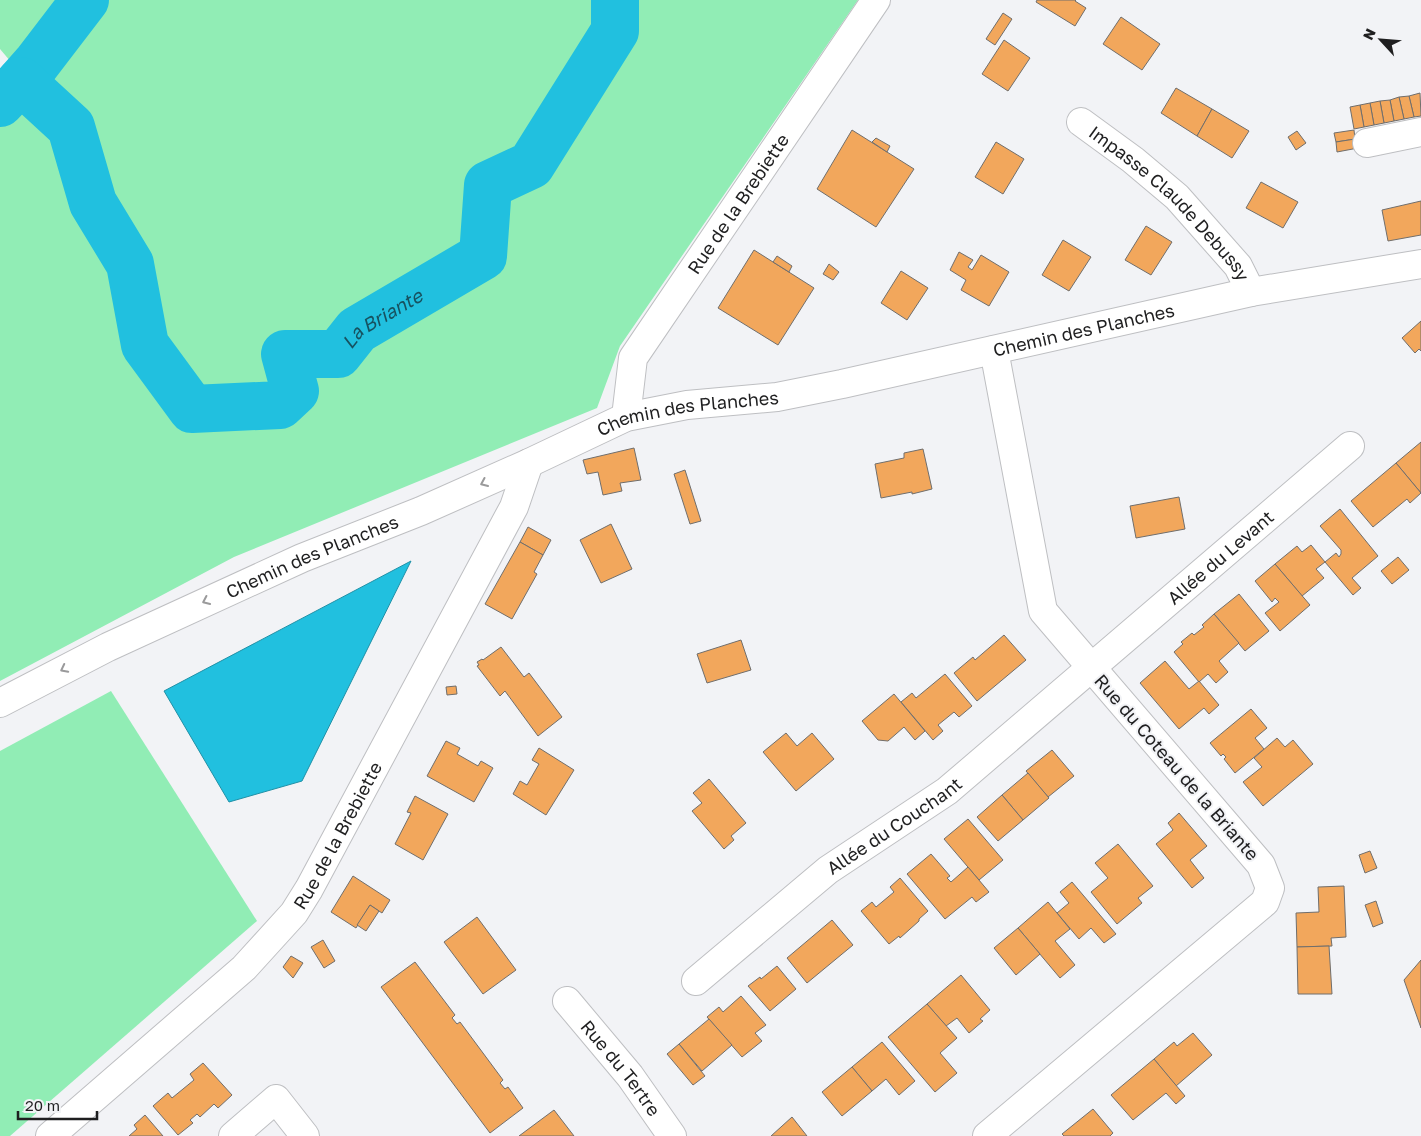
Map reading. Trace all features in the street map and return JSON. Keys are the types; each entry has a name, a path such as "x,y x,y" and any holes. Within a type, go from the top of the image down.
{"street":[{"name":"Rue de la Brebiette","path":"626,417 633,358 876,0"},
{"name":"Impasse Claude Debussy","path":"1081,122 1177,197 1238,266 1251,292"},
{"path":"1367,143 1421,132"},
{"name":"Chemin des Planches","path":"0,703 108,647 293,562 421,511 626,417 687,405 777,396 842,384 1251,292 1421,264"},
{"name":"Rue du Coteau de la Briante","path":"987,1136 1265,902 1270,888 1261,865 1043,611 994,350"},
{"name":"Allée du Levant","path":"1092,668 1350,446"},
{"name":"Rue de la Brebiette","path":"50,1136 244,968 294,913 314,881 514,506 529,463"},
{"name":"Allée du Couchant","path":"696,981 828,870 947,790 1092,668"},
{"name":"Rue du Tertre","path":"567,1001 630,1076 672,1136"},
{"path":"233,1136 276,1099 305,1136"}],"green space":[{"path":"0,0 62,0 11,62 0,49"},
{"path":"76,0 858,0 620,346 597,408 234,557 0,681 0,96"},
{"path":"111,691 257,921 10,1136 0,1136 0,751"}],"water":[{"path":"411,561 302,781 229,802 164,691"}],"building":[{"path":"1037,0 1076,0 1086,8 1075,26 1036,2"},
{"path":"1003,13 1012,19 995,45 986,39"},
{"path":"1121,17 1160,44 1142,70 1103,44"},
{"path":"1004,40 1030,58 1008,91 982,74"},
{"path":"1176,88 1212,109 1197,136 1161,113"},
{"path":"1420,93 1421,116 1414,117 1409,96"},
{"path":"1409,96 1414,117 1404,119 1399,97"},
{"path":"1399,97 1404,119 1394,121 1390,100"},
{"path":"1390,100 1394,121 1384,123 1380,101"},
{"path":"1380,101 1384,123 1374,125 1370,103"},
{"path":"1370,103 1374,125 1364,127 1360,105"},
{"path":"1360,105 1364,127 1354,129 1350,107"},
{"path":"1212,109 1249,131 1232,158 1197,136"},
{"path":"852,130 914,169 876,227 817,189"},
{"path":"1354,130 1355,139 1336,142 1334,133"},
{"path":"1297,131 1306,143 1296,150 1288,137"},
{"path":"876,138 890,146 887,152 872,142"},
{"path":"1355,139 1358,148 1337,152 1336,142"},
{"path":"996,142 1024,159 1003,194 975,177"},
{"path":"1261,182 1298,202 1283,228 1246,208"},
{"path":"1421,201 1421,235 1388,241 1382,210"},
{"path":"1146,226 1172,242 1151,275 1125,260"},
{"path":"1063,240 1091,257 1069,291 1042,275"},
{"path":"754,250 814,288 778,345 718,308"},
{"path":"959,252 973,260 968,267 972,270 981,255 1009,272 989,306 961,290 966,280 950,270"},
{"path":"777,256 792,266 789,272 773,262"},
{"path":"829,264 839,272 833,280 823,274"},
{"path":"901,271 928,288 907,320 881,303"},
{"path":"1421,321 1421,351 1419,349 1415,353 1402,338"},
{"path":"1421,442 1421,493 1396,463"},
{"path":"634,448 641,480 620,483 622,491 603,495 598,472 587,474 583,460"},
{"path":"923,449 932,489 881,498 875,464 904,458 904,453"},
{"path":"1396,463 1421,493 1410,503 1407,499 1373,527 1351,501"},
{"path":"685,470 701,521 690,524 674,474"},
{"path":"1179,497 1185,529 1136,538 1130,506"},
{"path":"1340,509 1378,556 1352,578 1361,588 1353,595 1325,562 1336,553 1339,557 1341,550 1320,526"},
{"path":"611,524 632,569 601,583 580,540"},
{"path":"528,527 551,540 543,555 520,542"},
{"path":"520,542 543,555 534,572 537,574 512,619 485,604"},
{"path":"1311,545 1325,562 1316,569 1324,578 1302,596 1275,564 1297,546 1302,552"},
{"path":"1398,557 1409,570 1392,584 1381,571"},
{"path":"1275,564 1310,605 1280,631 1265,613 1279,602 1275,598 1272,602 1255,581"},
{"path":"1239,594 1269,631 1245,651 1214,614"},
{"path":"1214,614 1239,643 1219,661 1228,672 1216,683 1208,674 1199,682 1174,652 1183,644 1181,642 1192,633 1194,635 1204,627 1202,625"},
{"path":"1004,635 1026,660 977,701 954,673 973,657 975,660"},
{"path":"741,640 751,670 707,683 697,654"},
{"path":"501,647 524,677 529,673 562,717 538,736 505,691 500,696 477,666 479,665 477,662"},
{"path":"1165,661 1189,689 1199,681 1219,705 1209,714 1204,708 1179,729 1140,683"},
{"path":"945,674 972,706 959,717 954,712 938,725 943,731 933,740 901,702 912,693 916,698"},
{"path":"456,686 457,694 447,695 446,687"},
{"path":"894,694 925,731 915,740 904,727 888,741 878,740 862,721"},
{"path":"1251,709 1267,728 1255,738 1264,749 1235,773 1224,759 1226,757 1223,754 1221,756 1210,743"},
{"path":"786,733 797,746 812,733 834,759 796,791 763,752"},
{"path":"1277,738 1285,747 1293,740 1313,764 1263,806 1243,782 1262,767 1254,758"},
{"path":"446,741 460,748 457,754 478,766 481,761 493,768 474,802 427,776"},
{"path":"539,748 574,770 546,815 513,794 520,781 527,785 539,764 532,760"},
{"path":"1052,750 1074,776 1048,797 1026,771"},
{"path":"1028,773 1049,798 1023,820 1002,795"},
{"path":"709,779 746,823 731,836 734,840 724,849 692,811 702,803 693,793"},
{"path":"1002,795 1023,820 998,841 977,817"},
{"path":"415,796 448,814 423,860 395,844 411,813 407,812"},
{"path":"1179,813 1207,846 1190,860 1204,878 1192,888 1156,844 1173,830 1168,823"},
{"path":"968,819 1003,860 979,880 944,839"},
{"path":"1118,844 1153,886 1138,898 1142,903 1117,924 1091,892 1108,878 1095,863"},
{"path":"1370,851 1377,868 1365,873 1359,855"},
{"path":"931,854 950,876 947,878 951,882 968,867 989,892 976,902 972,897 945,919 907,874"},
{"path":"353,876 390,900 382,913 370,905 356,928 331,912"},
{"path":"900,878 928,911 900,938 899,936 889,944 861,911 872,902 876,907 894,892 890,887"},
{"path":"1072,882 1116,934 1104,943 1091,928 1079,939 1057,913 1069,903 1060,892"},
{"path":"1344,886 1346,937 1331,938 1332,946 1297,947 1296,913 1319,912 1318,887"},
{"path":"1376,901 1383,923 1373,927 1365,905"},
{"path":"1048,902 1070,929 1055,941 1075,965 1060,978 1018,928"},
{"path":"370,905 379,911 366,931 357,925"},
{"path":"477,917 516,970 483,994 444,942"},
{"path":"832,920 853,945 807,983 787,958"},
{"path":"1018,928 1040,954 1016,975 994,948"},
{"path":"323,940 335,961 324,968 311,947"},
{"path":"1329,946 1332,994 1298,994 1297,947"},
{"path":"291,956 303,963 293,978 283,967"},
{"path":"1421,960 1421,1028 1404,980"},
{"path":"415,962 455,1015 452,1018 457,1024 460,1022 503,1080 500,1083 505,1089 508,1087 523,1108 490,1133 381,987"},
{"path":"777,966 796,989 770,1011 748,986 760,977 761,979"},
{"path":"961,975 990,1010 980,1019 983,1021 969,1033 957,1018 946,1026 927,1004"},
{"path":"741,996 766,1025 755,1033 762,1041 742,1057 707,1017 719,1007 723,1012"},
{"path":"927,1004 957,1038 940,1053 957,1073 935,1092 888,1037"},
{"path":"709,1019 732,1045 702,1071 679,1044"},
{"path":"1193,1033 1212,1055 1176,1086 1154,1059 1174,1042 1177,1046"},
{"path":"882,1042 915,1081 899,1095 886,1079 872,1091 852,1067"},
{"path":"679,1044 705,1076 693,1085 667,1054"},
{"path":"1154,1059 1185,1096 1176,1104 1166,1093 1133,1120 1111,1095"},
{"path":"203,1063 232,1095 218,1108 214,1104 200,1117 197,1114 190,1120 193,1123 178,1135 153,1106 168,1093 172,1098 194,1080 190,1074"},
{"path":"852,1067 872,1091 842,1116 822,1092"},
{"path":"1093,1109 1113,1133 1110,1136 1064,1136 1062,1134"},
{"path":"554,1110 574,1136 519,1136"},
{"path":"145,1115 163,1136 129,1136 137,1129 134,1125"},
{"path":"792,1117 807,1136 771,1136"}],"waterway":[{"path":"21,81 85,0"},
{"name":"La Briante","path":"0,103 21,81 71,127 93,203 130,264 145,345 192,409 280,405 295,391 285,354 338,354 357,330 483,256 488,185 531,165 615,31 615,0"}]}
